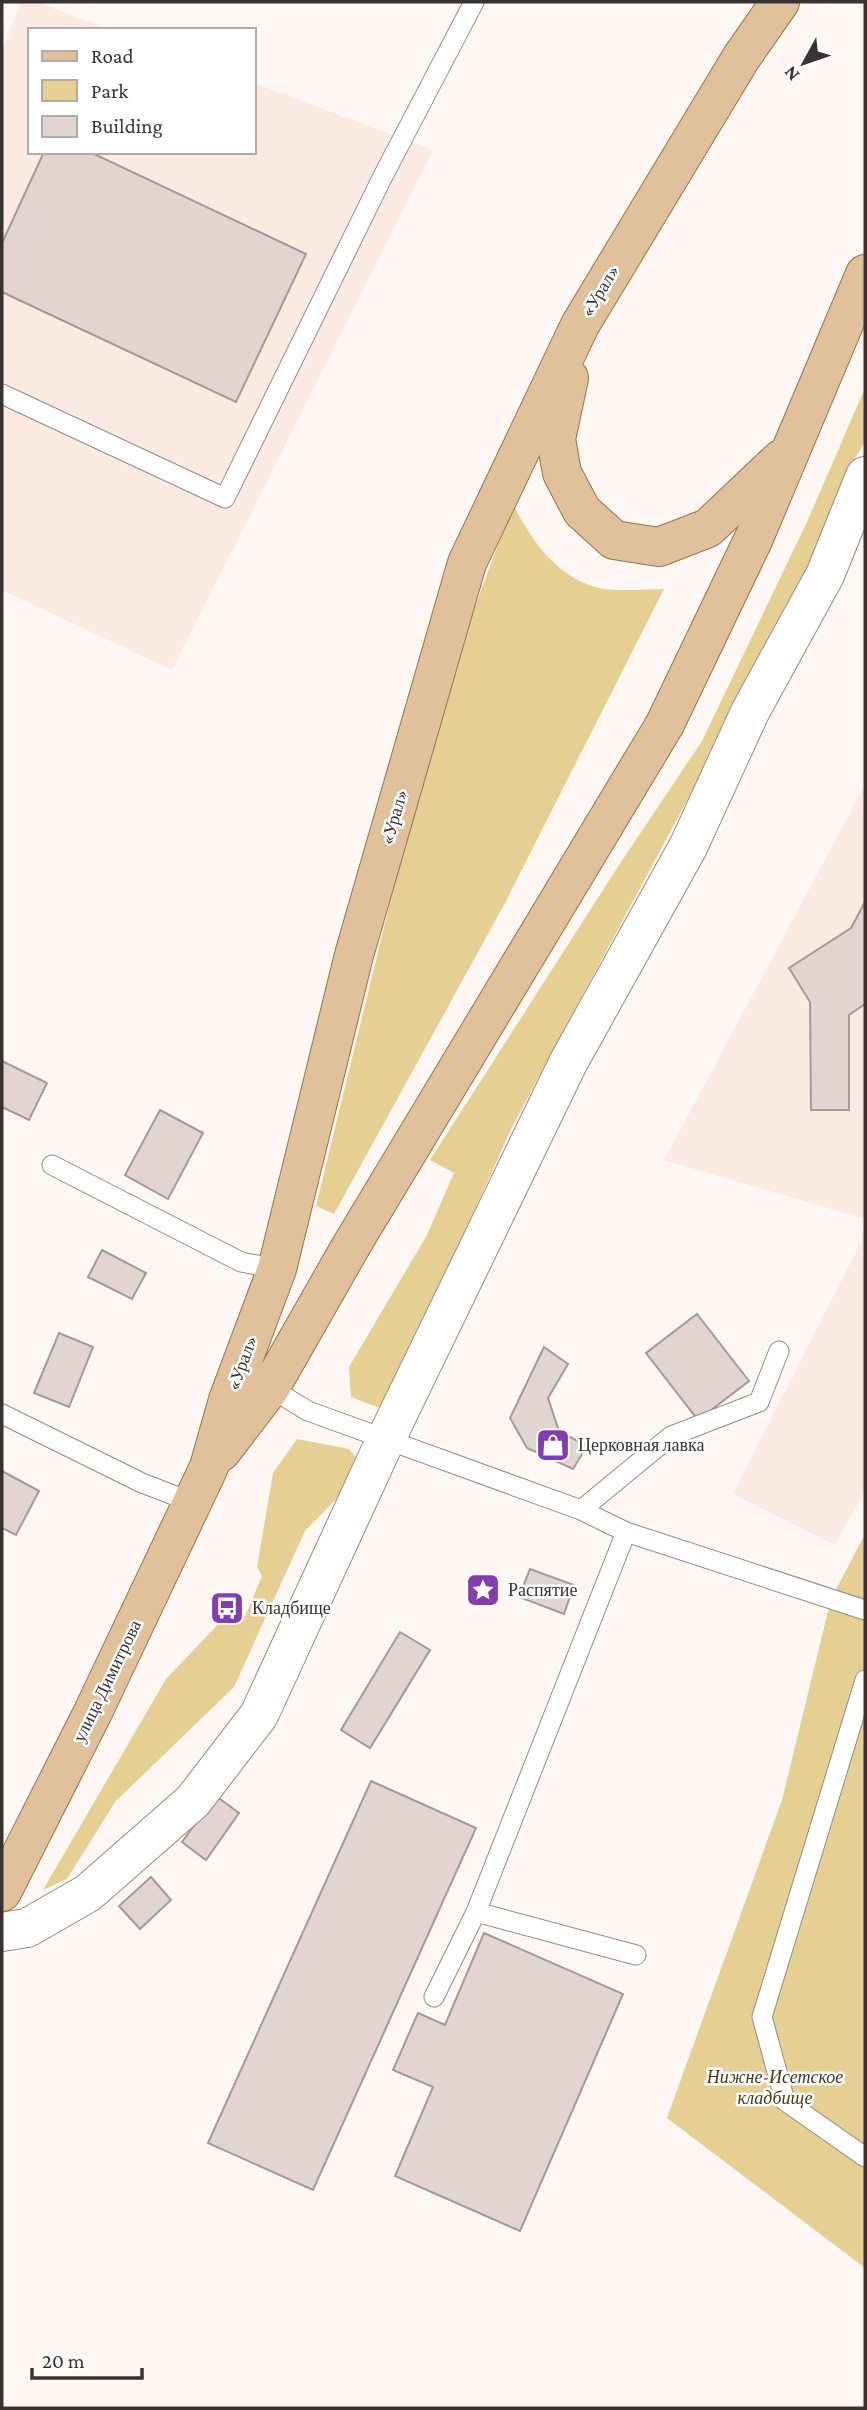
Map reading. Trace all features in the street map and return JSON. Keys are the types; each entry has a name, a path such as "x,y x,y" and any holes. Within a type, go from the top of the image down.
{"main road":[{"name":"«Урал»","path":"209,1467 228,1400 277,1269 354,955 467,563 580,325 741,58 780,2"},
{"name":"«Урал»","path":"209,1467 271,1388 351,1246 665,724 754,538 865,274"},
{"path":"580,325 556,439 562,474 582,511 614,540 659,547 708,528 791,450"},
{"name":"улица Димитрова","path":"2,1892 10,1854 93,1712 209,1467"}],"street":[{"path":"2,1932 27,1928 88,1892 193,1801 259,1715 385,1441 569,1063 688,847 750,712 825,575 865,477"}],"lane":[{"path":"2,394 225,498 382,178 474,2"},
{"path":"52,1165 241,1262 277,1269"},
{"path":"581,1510 671,1436 759,1402 779,1351"},
{"path":"271,1388 308,1412 581,1510 626,1532 865,1610"},
{"path":"2,1414 142,1483 194,1503"},
{"path":"434,1997 476,1912 626,1532"},
{"path":"865,1680 762,2017 785,2101 865,2157"},
{"path":"476,1912 636,1955"}],"shaded area":[{"path":"21,2 36,2 106,28 28,28 28,154 256,154 256,84 433,150 172,670 2,590 2,52"},
{"path":"865,785 865,1219 664,1160"},
{"path":"865,1234 865,1490 835,1545 733,1494"}],"green space":[{"path":"865,388 865,441 847,473 826,541 512,1127 385,1410 351,1397 349,1367 427,1235 454,1173 430,1160 702,741 807,522"},
{"path":"513,504 528,531 547,556 584,583 607,589 664,589 505,903 334,1214 316,1206 437,710"},
{"path":"297,1439 349,1449 366,1469 305,1531 234,1687 115,1802 67,1879 43,1890 166,1679 224,1618 244,1619 262,1576 257,1567 273,1473"},
{"name":"Нижне-Исетское кладбище","path":"865,1534 865,2268 667,2118 782,1800 831,1599"}],"building":[{"path":"43,154 94,154 306,254 236,402 2,292 2,243"},
{"path":"865,902 865,1004 849,1015 849,1110 811,1110 810,1002 789,968 851,928"},
{"path":"2,1061 47,1083 29,1120 2,1107"},
{"path":"160,1110 203,1133 168,1199 125,1175"},
{"path":"102,1250 146,1273 132,1299 88,1277"},
{"path":"697,1314 749,1381 698,1420 646,1353"},
{"path":"59,1333 93,1347 69,1407 34,1393"},
{"path":"544,1347 568,1364 548,1398 559,1431 587,1446 573,1469 527,1448 510,1418"},
{"path":"2,1471 39,1491 16,1535 2,1528"},
{"path":"530,1569 574,1585 564,1614 519,1597"},
{"path":"400,1632 430,1650 370,1748 341,1730"},
{"path":"371,1781 476,1828 313,2190 208,2143"},
{"path":"216,1796 239,1813 206,1860 182,1842"},
{"path":"151,1877 171,1900 140,1929 119,1906"},
{"path":"484,1933 623,1994 520,2231 395,2176 433,2087 393,2070 418,2013 445,2025"}],"place":[{"name":"Церковная лавка","path":"553,1445"},
{"name":"Распятие","path":"483,1590"},
{"name":"Кладбище","path":"227,1608"}]}
